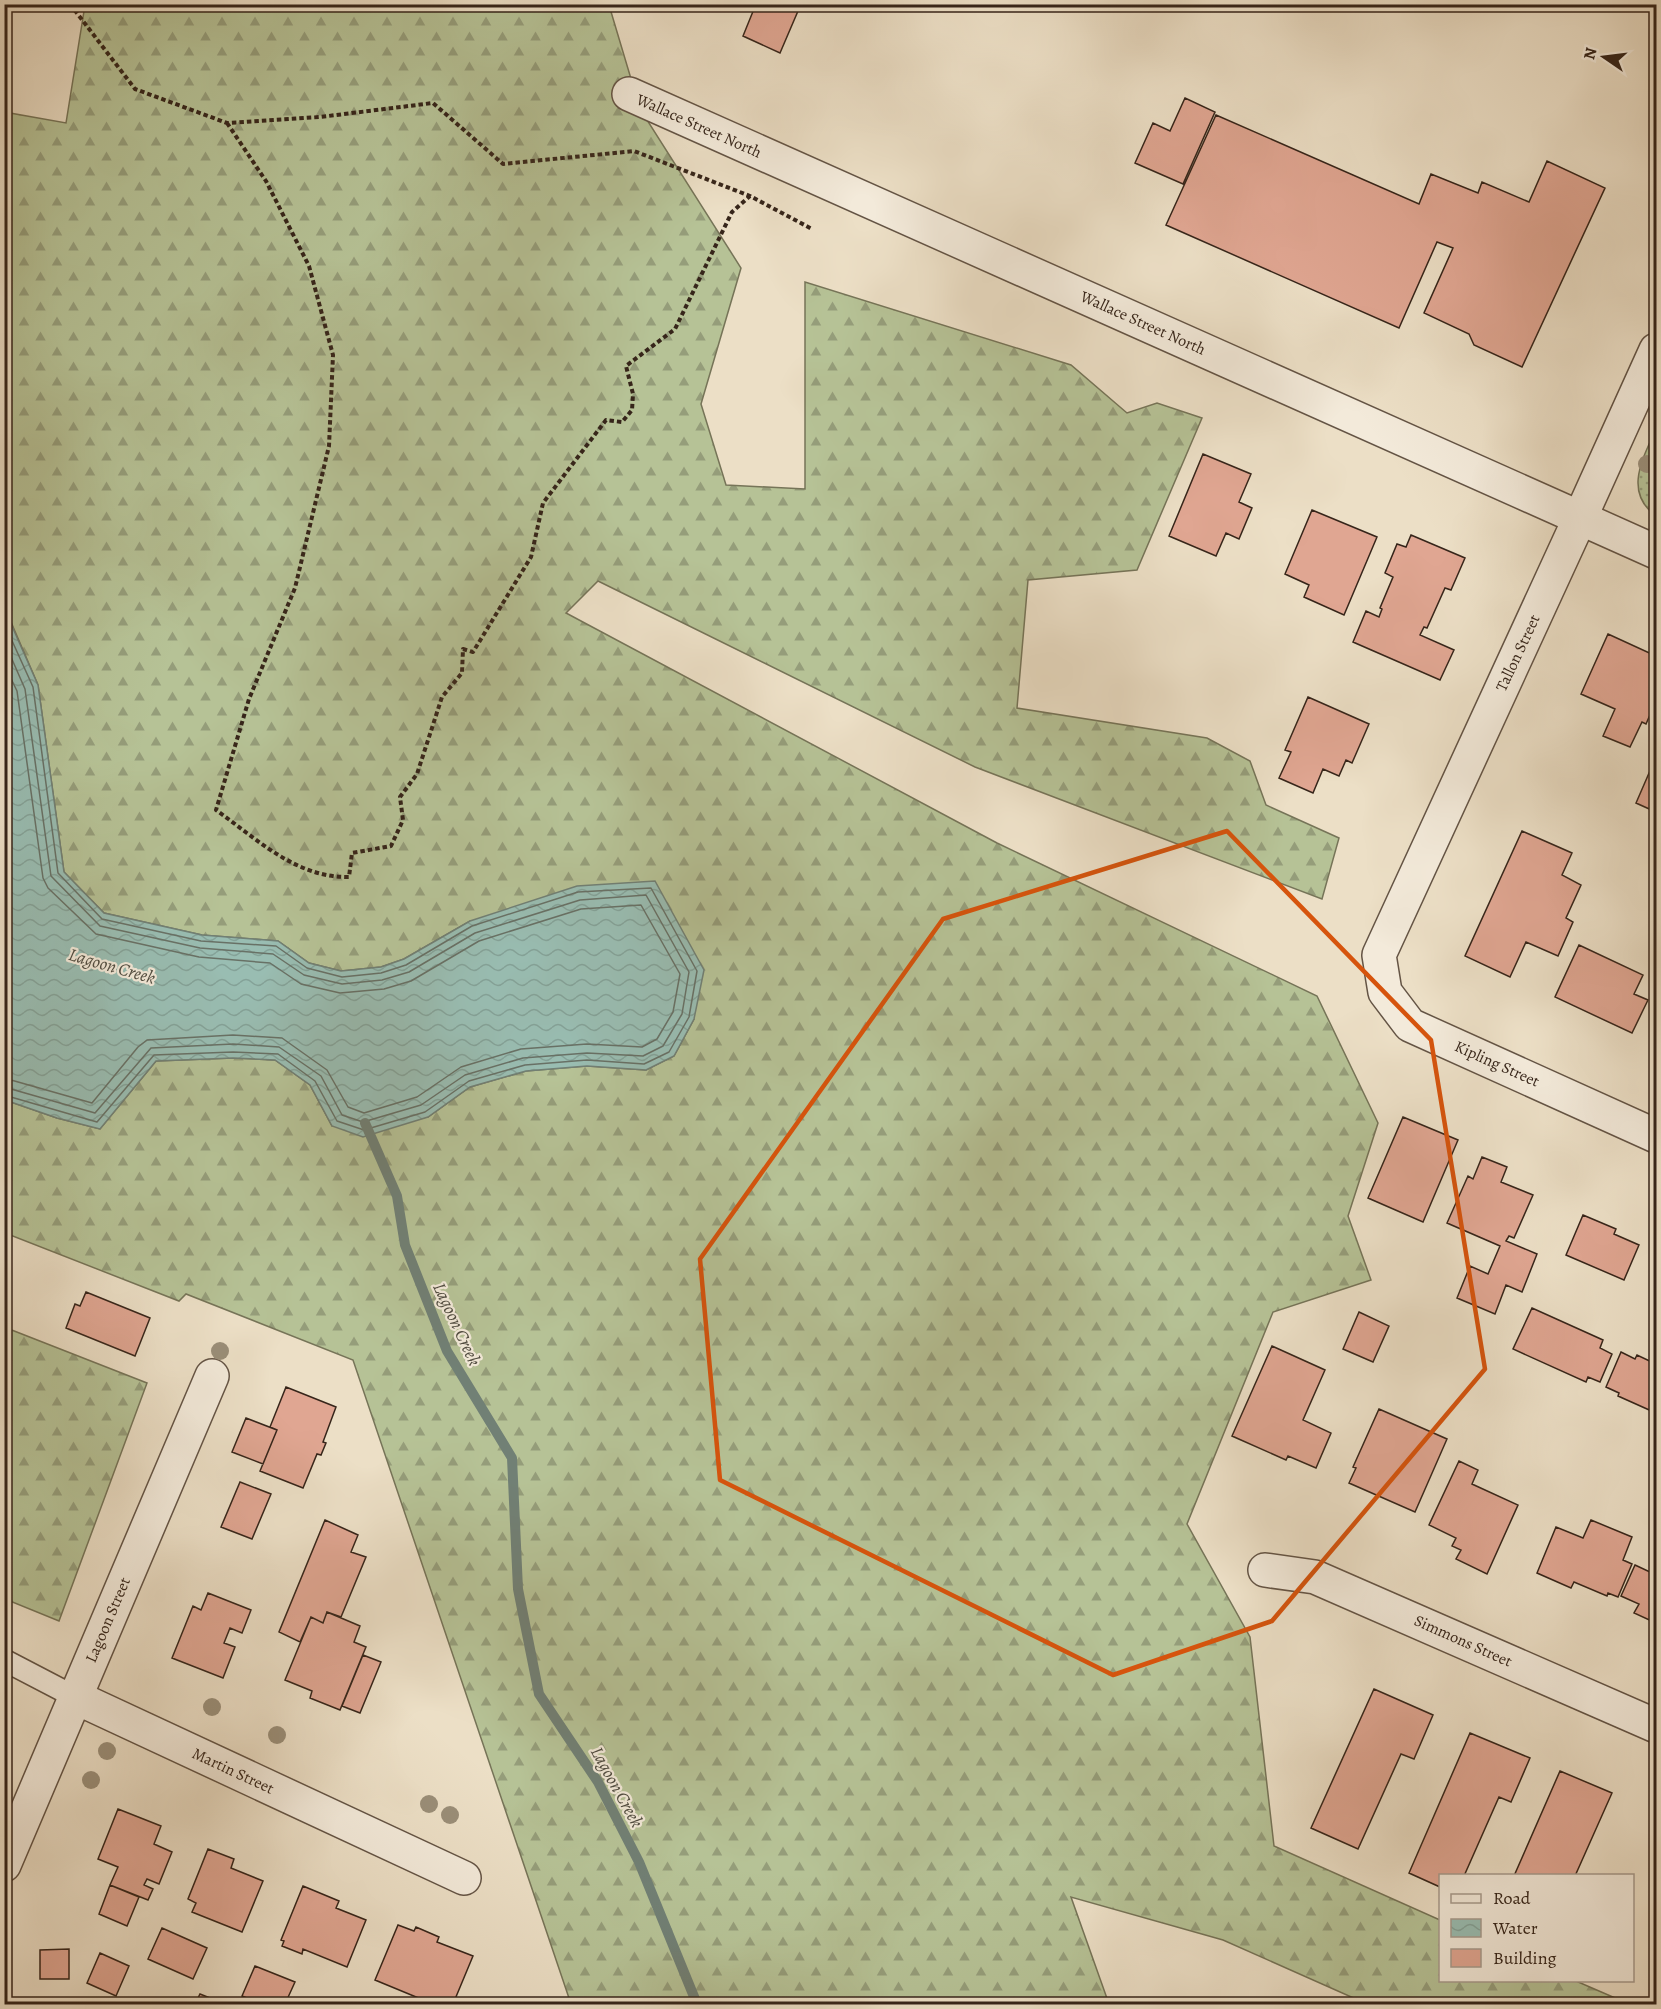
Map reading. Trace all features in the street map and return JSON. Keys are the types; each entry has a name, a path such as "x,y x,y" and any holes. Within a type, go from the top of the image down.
{"street":[{"name":"Wallace Street North","path":"629,94 1656,552"},
{"name":"Tallon Street","path":"1379,955 1656,350"},
{"name":"Kipling Street","path":"1379,955 1384,992 1410,1025 1656,1136"},
{"name":"Lagoon Street","path":"4,1865 212,1376"},
{"name":"Simmons Street","path":"1265,1570 1315,1577 1656,1726"},
{"name":"Martin Street","path":"75,1697 464,1878"}],"lane":[{"name":"Martin Street","path":"4,1660 75,1697"}],"path":[{"path":"70,4 135,89 227,123 320,117 433,103 503,164 634,151 750,195 812,230"},
{"path":"227,123 266,182 309,266 333,355 329,446 295,588 249,699 216,810 299,868 328,877 349,877 352,853 391,846 403,820 400,797 417,774 442,697 462,673 463,650 473,652 531,557 543,503 606,420 622,422 632,410 633,394 626,366 675,329 732,212 750,195"}],"highlighted area":[{"path":"1227,831 1431,1040 1485,1369 1272,1621 1113,1675 720,1480 700,1259 943,919"}],"green space":[{"path":"85,5 609,5 640,109 741,268 701,404 726,485 805,489 805,282 1071,365 1127,413 1157,403 1202,418 1137,570 1028,580 1017,708 1207,738 1250,761 1266,805 1339,838 1322,899 975,767 598,581 566,613 997,843 1317,996 1378,1123 1348,1216 1371,1280 1273,1312 1187,1524 1250,1637 1274,1846 1439,1920 1439,1982 1578,1982 1629,2004 1367,2004 1223,1940 1071,1897 1109,2004 571,2004 353,1360 186,1294 179,1301 5,1233 5,1100 57,1118 100,1129 156,1061 233,1058 275,1060 310,1085 332,1126 428,1117 470,1087 526,1071 587,1066 646,1070 674,1056 694,1019 470,921 404,959 381,967 341,971 309,963 278,941 202,935 104,913 64,872 38,685 5,608 4,112 66,123"},
{"path":"1656,429 1656,516 1646,507 1638,486 1642,463"},
{"path":"4,1327 147,1383 59,1621 5,1599"}],"water":[{"path":"4,608 38,685 64,872 104,913 202,935 278,941 309,963 341,971 381,967 404,959 470,921 577,886 655,881 704,970 694,1019 674,1056 646,1070 587,1066 526,1071 470,1087 428,1117 363,1137 332,1126 310,1085 275,1060 233,1058 156,1061 100,1129 57,1118 5,1100"}],"building":[{"path":"756,4 801,4 780,53 743,36"},
{"path":"1185,98 1215,112 1183,184 1135,163 1153,123 1170,131"},
{"path":"1216,115 1419,204 1431,174 1478,193 1482,182 1529,202 1547,161 1605,188 1522,367 1474,345 1469,334 1424,313 1453,248 1437,242 1399,328 1166,225"},
{"path":"1203,454 1251,474 1239,502 1252,508 1239,539 1226,533 1216,556 1169,536"},
{"path":"1312,510 1377,537 1344,615 1304,597 1309,585 1285,574"},
{"path":"1411,535 1465,558 1451,590 1445,588 1427,628 1424,627 1420,635 1454,650 1440,680 1353,642 1366,611 1379,617 1382,609 1380,608 1393,577 1385,573 1397,544 1406,547"},
{"path":"1608,634 1656,656 1656,701 1646,724 1642,722 1630,747 1603,736 1615,709 1581,694"},
{"path":"1308,697 1369,724 1352,763 1346,760 1339,776 1323,769 1313,793 1279,778 1291,752 1285,750"},
{"path":"1656,757 1656,812 1636,803"},
{"path":"1522,831 1572,853 1562,875 1581,885 1566,918 1573,922 1558,956 1526,942 1510,977 1465,956"},
{"path":"1579,945 1643,975 1634,994 1648,1000 1632,1033 1555,997"},
{"path":"1403,1117 1458,1140 1423,1222 1368,1198"},
{"path":"1482,1157 1507,1167 1501,1182 1533,1195 1514,1238 1509,1236 1506,1241 1537,1254 1522,1292 1506,1285 1495,1314 1457,1298 1470,1266 1488,1274 1500,1246 1447,1223 1468,1176 1473,1179"},
{"path":"1583,1215 1616,1229 1614,1234 1639,1245 1624,1280 1566,1255"},
{"path":"86,1292 150,1318 135,1356 66,1328 75,1304 80,1306"},
{"path":"1532,1308 1603,1340 1600,1348 1612,1354 1600,1382 1588,1377 1586,1382 1513,1349"},
{"path":"1359,1312 1389,1326 1373,1362 1343,1349"},
{"path":"1272,1346 1325,1370 1303,1420 1331,1433 1316,1468 1288,1456 1286,1460 1232,1436"},
{"path":"1621,1352 1635,1359 1637,1355 1656,1364 1656,1413 1618,1396 1619,1393 1606,1387"},
{"path":"286,1387 336,1407 323,1442 326,1443 321,1455 317,1454 303,1488 260,1471 277,1430 270,1427"},
{"path":"1379,1409 1447,1439 1415,1512 1349,1483 1356,1468 1353,1467"},
{"path":"246,1418 277,1430 263,1464 232,1452"},
{"path":"1459,1461 1478,1470 1472,1484 1518,1505 1487,1574 1456,1559 1461,1550 1452,1546 1456,1538 1429,1525"},
{"path":"240,1482 271,1494 252,1539 221,1527"},
{"path":"325,1520 358,1535 351,1552 366,1557 341,1617 327,1612 323,1623 311,1617 300,1642 279,1632"},
{"path":"1591,1520 1632,1537 1623,1560 1632,1564 1618,1597 1608,1593 1607,1596 1574,1582 1571,1588 1537,1573 1556,1527 1583,1538"},
{"path":"1635,1565 1652,1573 1654,1568 1656,1570 1656,1623 1634,1613 1639,1604 1621,1596"},
{"path":"208,1593 251,1610 242,1633 230,1628 224,1643 235,1647 223,1678 172,1658 193,1606 201,1610"},
{"path":"327,1612 360,1626 354,1642 366,1647 340,1710 310,1698 312,1691 285,1680 311,1617 323,1623"},
{"path":"363,1655 381,1662 360,1713 342,1706"},
{"path":"1374,1689 1433,1715 1414,1759 1401,1754 1358,1849 1311,1828"},
{"path":"1470,1733 1530,1758 1511,1802 1499,1797 1465,1874 1439,1874 1439,1887 1409,1873"},
{"path":"1560,1771 1612,1793 1576,1874 1515,1874"},
{"path":"118,1809 161,1826 154,1844 172,1852 159,1884 147,1879 144,1885 153,1889 148,1900 110,1885 118,1867 98,1859"},
{"path":"208,1849 234,1859 231,1868 263,1881 242,1932 192,1912 196,1903 188,1899"},
{"path":"110,1885 139,1897 127,1926 99,1914"},
{"path":"303,1886 339,1901 336,1908 366,1920 347,1967 303,1949 302,1954 282,1946 284,1941 281,1940"},
{"path":"398,1925 414,1931 416,1927 439,1937 437,1942 473,1956 453,2004 433,2004 375,1980"},
{"path":"162,1928 207,1948 193,1979 148,1959"},
{"path":"69,1949 69,1979 40,1979 40,1950"},
{"path":"100,1953 129,1966 116,1996 87,1983"},
{"path":"255,1966 295,1982 285,2004 262,2004 242,1996"},
{"path":"200,1994 225,2004 195,2004"}],"waterway":[{"name":"Lagoon Creek","path":"365,1123 397,1196 405,1245 447,1351 512,1458 518,1589 539,1694 598,1782 639,1862 697,2004"}]}
